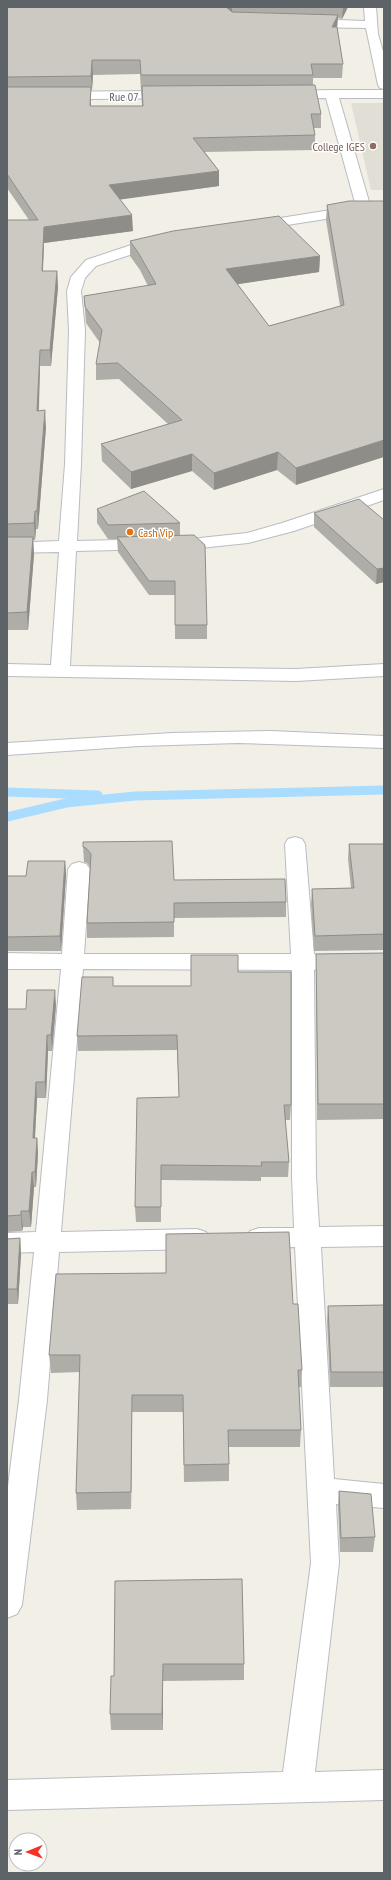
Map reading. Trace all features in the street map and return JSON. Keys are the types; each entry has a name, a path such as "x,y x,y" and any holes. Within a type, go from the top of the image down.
{"street":[{"path":"370,7 371,25 384,85"},
{"path":"294,22 371,25"},
{"path":"331,94 364,209"},
{"path":"276,95 384,94"},
{"name":"Rue 07","path":"7,96 181,95"},
{"path":"245,228 364,209 384,209"},
{"path":"60,671 72,485 77,330 74,290 78,276 91,263 139,247 175,240"},
{"path":"7,548 200,542 248,538 288,527 384,494"},
{"path":"7,670 296,675 384,670"},
{"path":"7,749 202,738 271,737 384,742"},
{"path":"295,844 303,962 304,1176 306,1237 325,1563 311,1685 296,1788"},
{"path":"7,1605 33,1400 73,960 79,869"},
{"path":"7,960 340,961"},
{"path":"7,1243 384,1236"},
{"path":"320,1490 384,1496"},
{"path":"7,1795 384,1785"}],"shaded area":[{"name":"College IGES","path":"351,103 384,103 384,190 371,190"}],"building":[{"path":"7,7 226,7 232,12 338,15 332,27 337,27 343,64 311,64 313,75 141,75 140,60 92,60 91,76 7,77"},
{"path":"315,85 321,114 311,114 315,135 193,138 219,171 109,185 132,215 44,227 42,271 57,271 50,350 40,350 37,411 45,410 37,511 35,511 34,523 7,524 7,220 38,220 7,174 7,87 91,87 90,106 143,106 142,86"},
{"path":"349,201 384,201 384,440 296,468 278,452 214,473 192,454 131,472 101,444 182,420 118,363 96,364 102,330 85,307 84,296 156,284 130,241 173,231 279,216 320,256 226,269 269,326 344,305 327,205"},
{"path":"144,491 180,523 108,525 97,509"},
{"path":"359,499 384,520 384,568 377,569 314,513"},
{"path":"194,535 205,545 207,625 175,625 175,581 149,581 117,537"},
{"path":"7,537 33,537 27,612 7,613"},
{"path":"172,841 174,880 285,879 286,902 174,903 174,922 87,923 91,854 86,848 83,847 83,842"},
{"path":"349,844 384,844 384,934 315,936 312,889 354,888"},
{"path":"28,861 65,861 60,936 7,937 7,876 26,876"},
{"path":"384,953 384,1104 318,1104 316,954"},
{"path":"191,955 238,955 238,972 291,972 291,1105 284,1105 289,1162 261,1162 262,1166 161,1165 161,1207 135,1207 137,1098 179,1097 177,1035 77,1036 82,977 113,977 113,986 191,986"},
{"path":"27,990 55,990 51,1035 47,1035 45,1082 36,1082 33,1138 37,1138 35,1172 32,1172 29,1211 21,1211 21,1215 7,1216 7,1009 26,1009"},
{"path":"289,1232 293,1304 298,1304 302,1370 298,1370 301,1430 228,1430 229,1464 184,1465 183,1395 132,1395 131,1492 76,1493 80,1355 49,1355 56,1274 166,1273 166,1234"},
{"path":"20,1238 17,1289 7,1289 7,1239"},
{"path":"384,1305 384,1372 331,1372 328,1306"},
{"path":"339,1491 371,1494 375,1537 341,1538"},
{"path":"242,1579 244,1664 163,1664 162,1714 110,1714 111,1676 114,1676 115,1581"}],"waterway":[{"path":"7,817 66,803 135,796 384,790"},
{"path":"7,792 98,795"}],"place":[{"name":"College IGES","path":"373,146"},
{"name":"Cash Vip","path":"130,532"}]}
